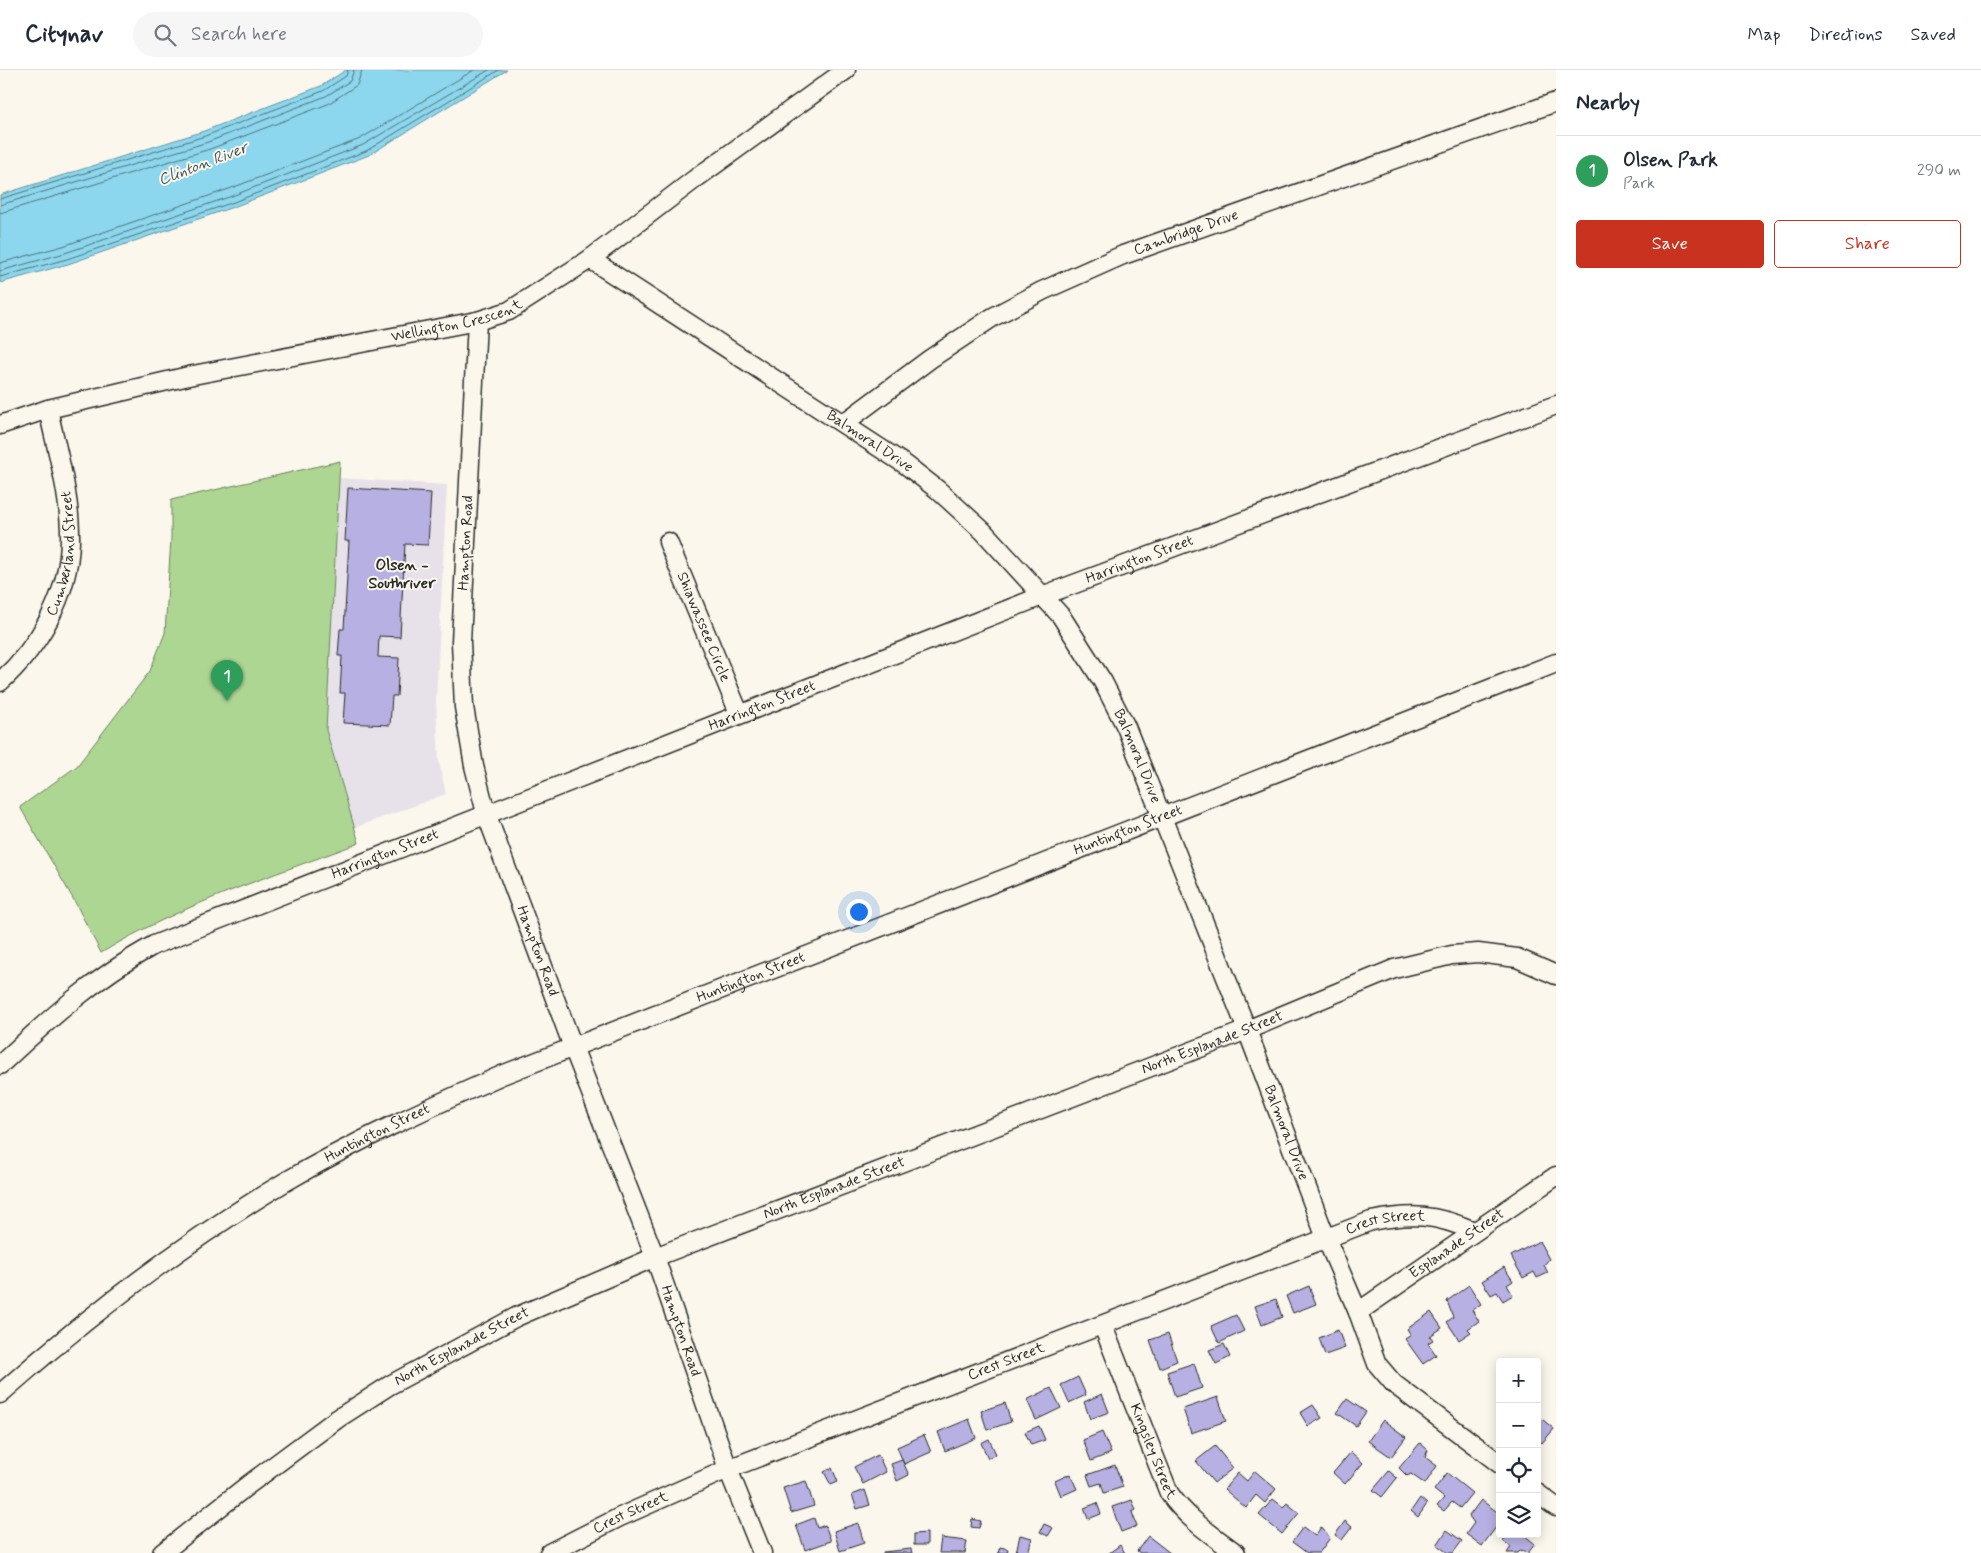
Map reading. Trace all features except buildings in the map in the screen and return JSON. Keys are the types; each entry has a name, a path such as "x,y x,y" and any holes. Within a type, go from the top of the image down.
{"street":[{"name":"Wellington Crescent","path":"0,425 48,409 193,375 476,321 509,311 590,259 695,179 846,70"},
{"name":"Cambridge Drive","path":"844,423 930,359 993,317 1087,270 1123,255 1556,102"},
{"name":"Balmoral Drive","path":"590,259 906,465 938,490 989,537 1061,616 1103,682 1126,727 1377,1364 1385,1375 1496,1461"},
{"name":"Hampton Road","path":"476,321 461,642 462,684 474,766 486,813 655,1257 728,1468 762,1553"},
{"name":"Harrington Street","path":"1,1062 101,976 154,945 1042,596 1556,405"},
{"name":"Cumberland Street","path":"0,682 24,656 46,626 60,594 68,564 69,517 48,409"},
{"name":"Shiawassee Circle","path":"668,542 739,714"},
{"name":"Huntington Street","path":"0,1394 48,1352 179,1250 285,1182 366,1138 435,1104 502,1075 1556,663"},
{"name":"North Esplanade Street","path":"162,1553 241,1490 337,1419 390,1385 516,1317 655,1257 1247,1030 1394,969 1452,955 1478,953 1517,958 1556,975"},
{"name":"Esplanade Street","path":"1358,1312 1556,1176"},
{"name":"Crest Street","path":"549,1553 620,1517 728,1468 1371,1222 1403,1215 1443,1219 1474,1231"},
{"name":"Kingsley Street","path":"1103,1326 1169,1493 1184,1512 1236,1553"},
{"path":"1541,1496 1556,1507"}],"shaded area":[{"path":"339,478 447,485 436,701 439,762 446,794 354,828 326,730"}],"green space":[{"path":"340,461 326,730 359,843 195,905 101,953 75,902 20,807 77,766 150,671 165,633 171,539 171,500"}],"water":[{"name":"Clinton River","path":"346,70 507,70 369,155 236,206 68,264 0,283 0,195 204,131 321,86"}],"place":[{"name":"Olsen Park","path":"227,701"}],"district":[{"name":"Olsen - Southriver","path":"402,574"}]}
